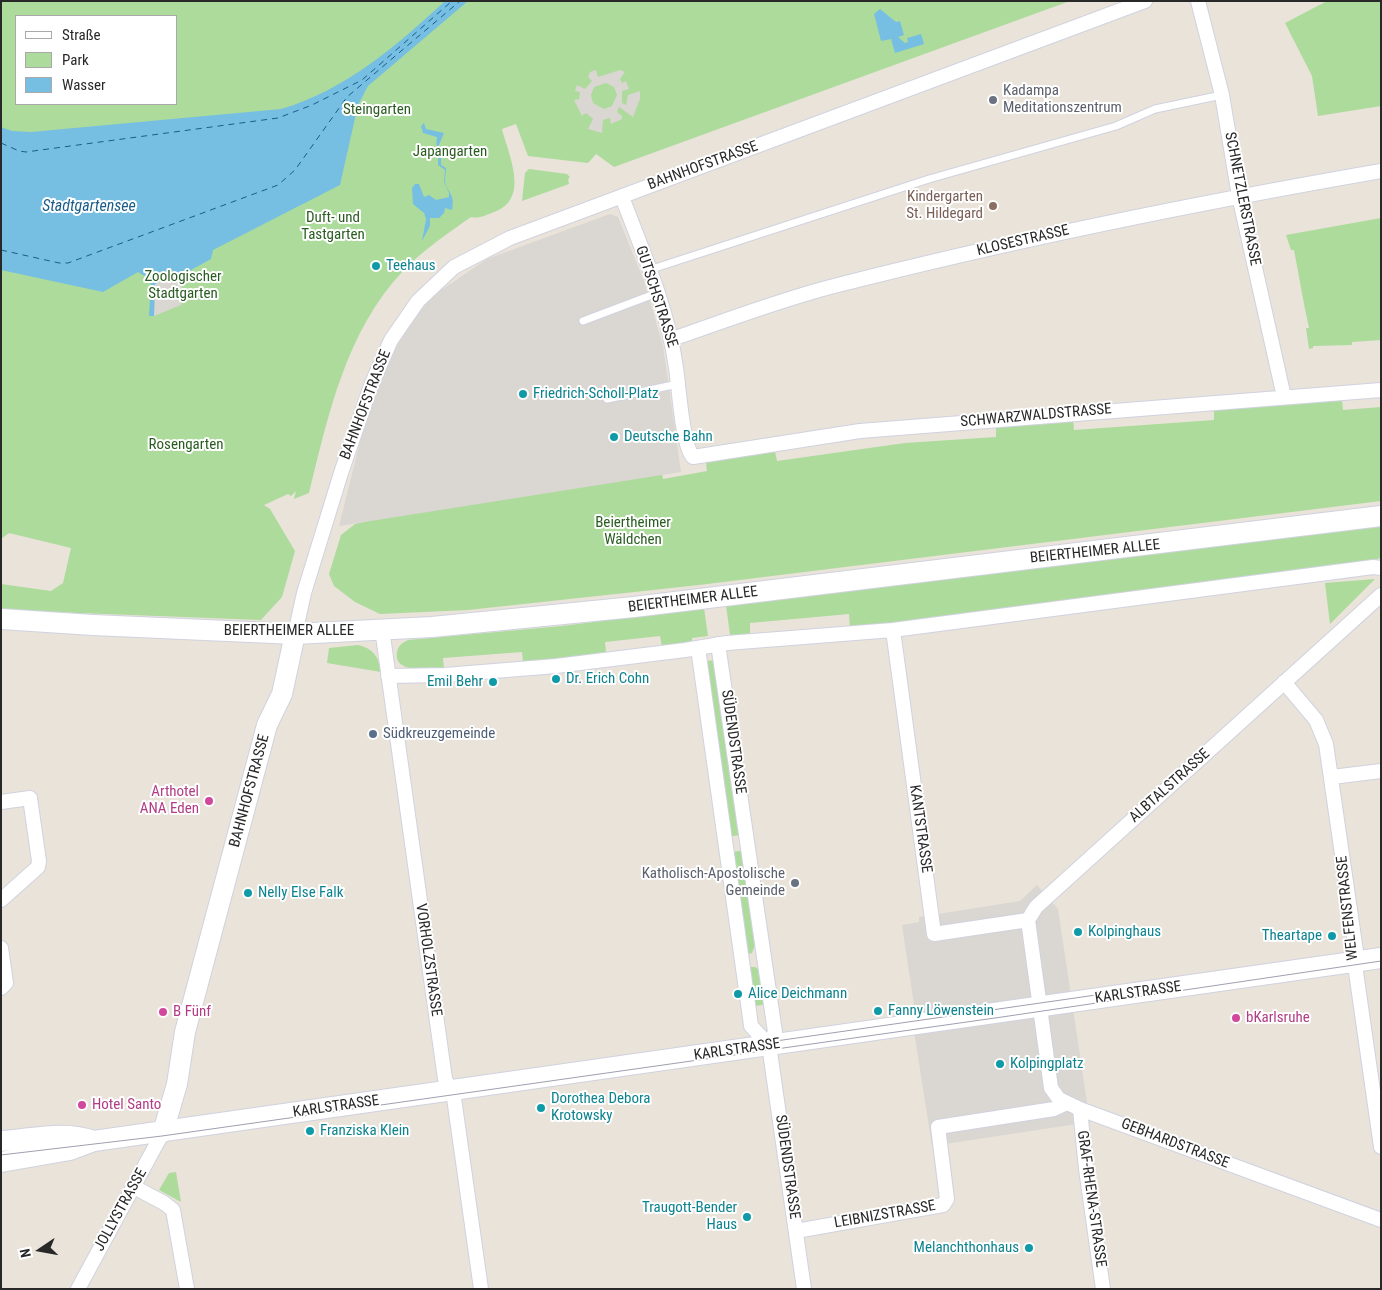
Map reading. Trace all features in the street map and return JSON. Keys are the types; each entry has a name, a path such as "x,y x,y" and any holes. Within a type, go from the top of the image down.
{"street":[{"name":"BAHNHOFSTRASSE","path":"163,1132 177,1084 182,1050 193,1004 268,725 282,694 304,593 341,473 372,383 399,326 418,301 454,267 510,238 1145,1"},
{"name":"SCHNETZLERSTRASSE","path":"1198,1 1222,95 1239,196 1284,397"},
{"name":"KLOSESTRASSE","path":"672,338 832,286 988,248 1239,196 1381,171"},
{"name":"GUTSCHSTRASSE","path":"622,197 672,338 688,452 693,457"},
{"name":"SCHWARZWALDSTRASSE","path":"693,457 860,431 1381,390"},
{"name":"BEIERTHEIMER ALLEE","path":"1,619 295,634 382,630 567,615 1381,516"},
{"path":"388,676 556,666 718,644 893,630 1373,567 1381,568"},
{"name":"ALBTALSTRASSE","path":"1028,920 1036,907 1381,595"},
{"name":"VORHOLZSTRASSE","path":"382,630 445,1080 454,1098 481,1289"},
{"name":"KANTSTRASSE","path":"893,630 934,934 1028,920"},
{"name":"SÜDENDSTRASSE","path":"718,644 775,1032 769,1046 804,1289"},
{"name":"SÜDENDSTRASSE","path":"691,649 725,844 751,1026 769,1046"},
{"name":"WELFENSTRASSE","path":"1284,682 1316,720 1326,744 1356,962 1377,1089 1381,1147"},
{"path":"1332,777 1381,771"},
{"path":"1,802 30,798 40,861 35,873 1,900"},
{"path":"725,844 747,840"},
{"path":"1028,920 1040,1007"},
{"path":"1,948 2,966 6,983 1,988"},
{"name":"KARLSTRASSE","path":"1,1162 70,1150 94,1142 1381,958"},
{"path":"742,964 765,960"},
{"name":"GEBHARDSTRASSE","path":"1040,1007 1052,1088 1054,1094 1067,1103 1381,1220"},
{"name":"LEIBNIZSTRASSE","path":"796,1231 943,1205 947,1199 938,1127 1054,1109 1067,1103"},
{"name":"GRAF-RHENA-STRASSE","path":"1080,1109 1084,1159 1103,1289"},
{"name":"JOLLYSTRASSE","path":"78,1289 163,1132"},
{"name":"KARLSTRASSE","path":"1,1141 59,1134 78,1136 94,1142"},
{"path":"134,1188 164,1203 173,1210 187,1289"}],"lane":[{"path":"649,270 929,179 1116,126 1155,110 1222,95"},
{"path":"583,321 657,293"},
{"path":"607,399 678,384"}],"green space":[{"name":"Zoologischer Stadtgarten","path":"1,1 1070,1 614,167 596,154 588,163 528,156 516,124 502,129 514,175 512,197 505,206 482,216 471,217 436,242 403,271 383,295 353,347 342,376 332,405 309,493 294,499 296,491 291,496 288,494 264,505 270,509 295,551 282,597 261,620 1,610 1,584 51,591 63,583 71,548 9,533 1,539"},
{"path":"1327,1 1381,1 1381,106 1318,116 1312,76 1285,23"},
{"path":"529,169 567,174 570,177 568,179 569,184 522,201 525,173"},
{"path":"1381,218 1381,340 1352,342 1352,345 1313,346 1313,348 1309,349 1306,328 1309,328 1294,250 1291,250 1286,235"},
{"name":"Beiertheimer Wäldchen","path":"1342,400 1343,410 1381,407 1381,501 699,585 468,610 380,614 355,602 334,586 329,574 341,535 355,524 454,501 661,465 663,479 707,471 706,462 775,451 777,461 905,443 996,437 996,426 1073,418 1074,430 1214,420 1214,409"},
{"path":"1381,526 1381,557 1378,559 983,614 850,629 849,614 750,623 750,634 730,635 726,605"},
{"path":"1375,579 1330,624 1325,583"},
{"path":"704,608 708,636 692,638 692,642 662,647 660,636 605,642 606,653 523,662 522,652 443,658 444,668 422,669 407,667 397,659 398,648 408,640 562,626"},
{"path":"358,645 368,648 374,654 379,662 381,672 327,663 329,648"},
{"path":"717,660 742,835 732,836 706,661"},
{"path":"745,850 758,937 752,953 748,954 733,852"},
{"path":"750,967 755,967 761,971 766,1004 756,1006"},
{"path":"176,1172 181,1202 159,1190 169,1173"}],"shaded area":[{"path":"596,70 598,77 620,70 625,72 620,79 622,83 626,81 629,89 622,91 622,103 626,105 628,95 640,91 640,99 633,117 619,107 617,112 622,116 622,119 611,124 610,118 603,120 602,133 588,129 593,119 586,113 582,116 574,100 579,99 580,92 575,91 577,85 585,89 592,81 588,77 590,72","holes":["606,83 614,87 617,95 612,106 604,109 593,103 591,95 594,87"]},
{"name":"Friedrich-Scholl-Platz","path":"610,214 618,217 644,281 663,346 681,472 339,526 362,434 383,370 405,332 431,297 487,259"},
{"path":"168,278 182,286 181,305 154,316 155,284"},
{"name":"Kolpingplatz","path":"1037,885 1058,909 1090,1122 932,1146 910,1006 914,1005 902,925 919,922 919,917 1020,901"}],"water":[{"name":"Stadtgartensee","path":"445,1 468,1 368,86 358,105 340,185 213,250 211,259 173,280 168,278 155,284 154,316 149,316 151,280 138,272 103,292 1,270 1,127 12,131 31,132 281,109 305,101 327,90 369,65"},
{"path":"880,9 896,22 900,21 904,35 898,37 905,43 908,42 907,38 921,34 924,44 895,53 891,39 881,41 874,14"},
{"path":"424,123 426,129 444,133 438,147 441,155 441,165 446,168 445,181 452,196 453,204 452,210 445,208 444,213 439,218 430,218 430,226 422,241 426,219 424,213 413,204 412,188 415,184 419,184 424,197 429,195 436,200 449,197 444,182 445,170 438,165 437,137 423,133 421,126"}],"ferry route":[{"path":"1,143 26,152 278,118 312,105 362,80 452,1"},
{"path":"1,250 59,263 68,263 278,185 295,170 347,97 460,1"}],"tram line":[{"path":"1,1155 162,1136 1002,1017 1381,961"},
{"path":"762,1043 1096,995"}],"place":[{"name":"Kadampa Meditationszentrum","path":"993,100"},
{"name":"Kindergarten St. Hildegard","path":"993,206"},
{"name":"Teehaus","path":"376,266"},
{"name":"Friedrich-Scholl-Platz","path":"523,394"},
{"name":"Deutsche Bahn","path":"614,437"},
{"name":"Dr. Erich Cohn","path":"556,679"},
{"name":"Emil Behr","path":"493,682"},
{"name":"Südkreuzgemeinde","path":"373,734"},
{"name":"Arthotel ANA Eden","path":"209,801"},
{"name":"Katholisch-Apostolische Gemeinde","path":"795,883"},
{"name":"Nelly Else Falk","path":"248,893"},
{"name":"Kolpinghaus","path":"1078,932"},
{"name":"Theartape","path":"1332,936"},
{"name":"Alice Deichmann","path":"738,994"},
{"name":"Fanny Löwenstein","path":"878,1011"},
{"name":"B Fünf","path":"163,1012"},
{"name":"bKarlsruhe","path":"1236,1018"},
{"name":"Kolpingplatz","path":"1000,1064"},
{"name":"Hotel Santo","path":"82,1105"},
{"name":"Dorothea Debora Krotowsky","path":"541,1108"},
{"name":"Franziska Klein","path":"310,1131"},
{"name":"Traugott-Bender Haus","path":"747,1217"},
{"name":"Melanchthonhaus","path":"1029,1248"}],"park label":[{"name":"Steingarten","path":"377,110"},
{"name":"Japangarten","path":"450,152"},
{"name":"Duft- und Tastgarten","path":"333,226"},
{"name":"Rosengarten","path":"186,445"}]}
